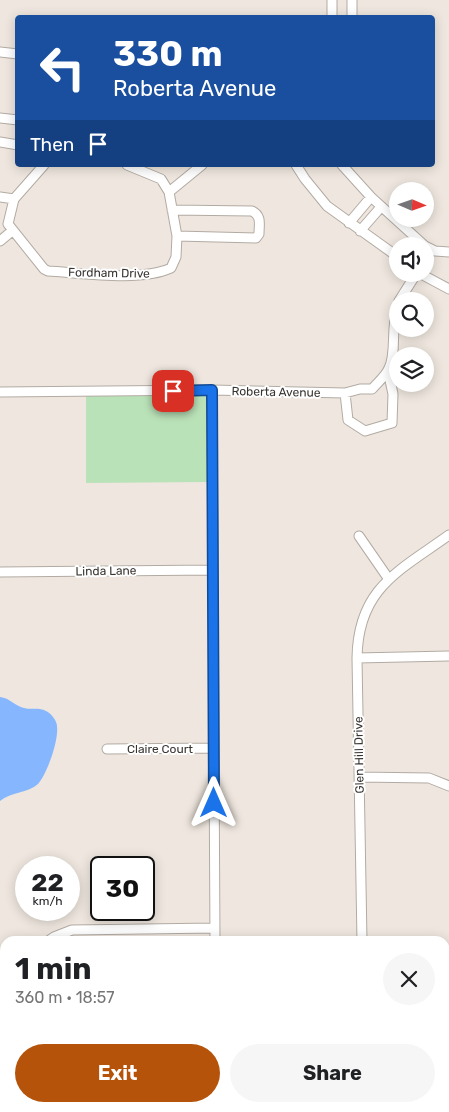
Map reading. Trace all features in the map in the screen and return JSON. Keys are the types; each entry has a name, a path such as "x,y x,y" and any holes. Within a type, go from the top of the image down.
{"street":[{"path":"332,0 332,15"},
{"path":"352,0 352,15"},
{"path":"0,52 15,54"},
{"path":"0,118 15,120"},
{"path":"0,142 15,145"},
{"path":"0,241 7,226 14,199 42,167"},
{"path":"132,167 161,179 168,192 199,167"},
{"path":"297,167 327,206 389,251"},
{"path":"344,167 381,207 415,237"},
{"name":"Fordham Drive","path":"7,226 44,269 48,271 134,275 161,273 171,268 176,257 177,236 168,192"},
{"path":"0,197 14,199"},
{"path":"349,223 372,197"},
{"path":"360,231 381,207"},
{"path":"172,210 252,211 260,217 259,234 256,238 177,236"},
{"path":"434,250 449,252"},
{"path":"434,280 449,288"},
{"path":"346,393 348,420 365,431 392,423 393,394 388,371 392,360 393,337"},
{"name":"Roberta Avenue","path":"0,392 212,390 346,393 360,389 372,389 388,371"},
{"path":"212,390 215,936"},
{"name":"Glen Hill Drive","path":"362,936 359,633 364,614 374,594 388,578 449,535"},
{"path":"359,536 388,578"},
{"name":"Linda Lane","path":"0,572 212,570"},
{"path":"358,658 449,656"},
{"name":"Claire Court","path":"107,749 213,748"},
{"path":"359,777 422,777 438,780 449,786"},
{"path":"57,936 72,930 215,928"}],"green space":[{"path":"209,393 210,482 86,483 86,394"}],"water":[{"path":"0,697 24,708 41,709 48,712 56,722 57,732 52,756 38,784 0,801"}],"route":[{"path":"173,391 212,390 214,803"}]}
